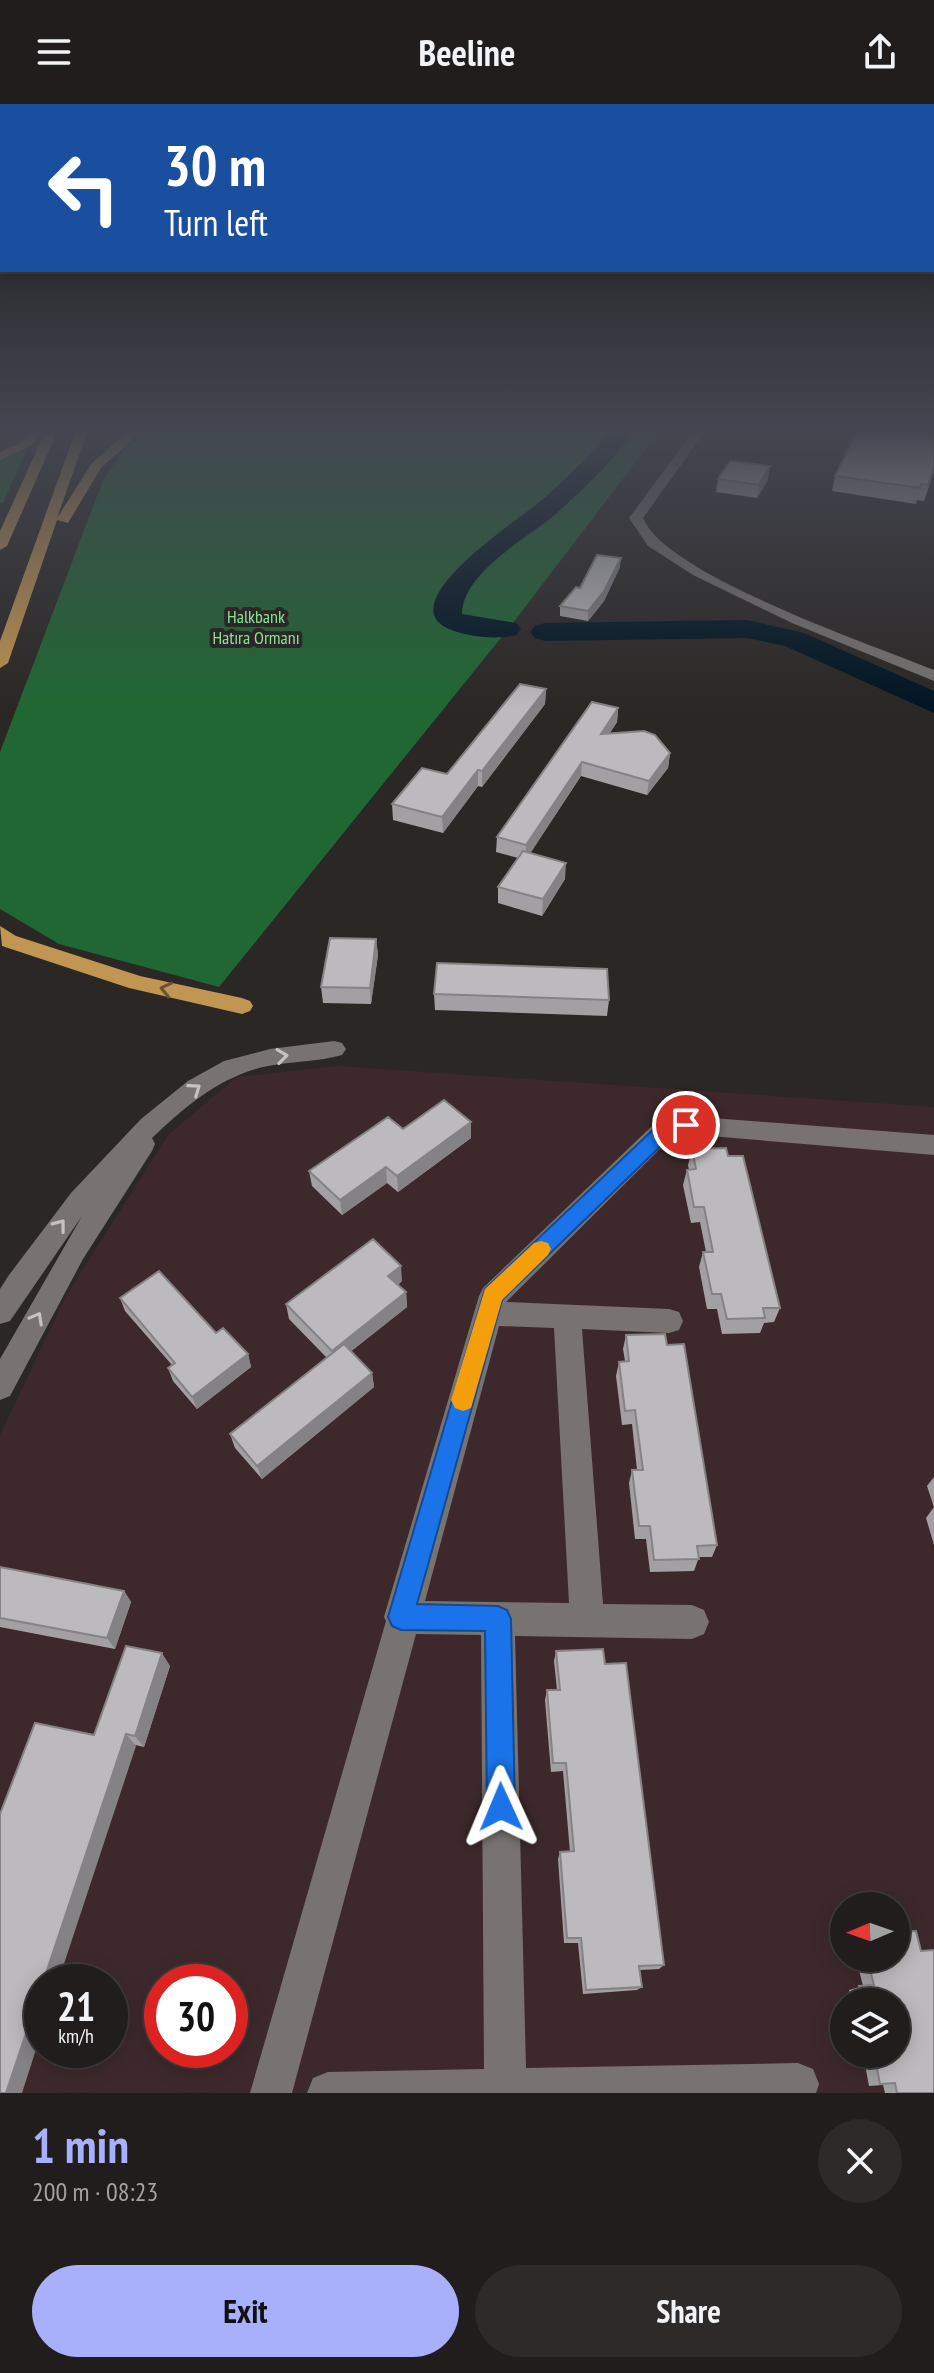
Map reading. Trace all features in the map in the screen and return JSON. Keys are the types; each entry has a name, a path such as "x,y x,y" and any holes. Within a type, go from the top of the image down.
{"highway":[{"path":"0,546 10,523"},
{"path":"0,663 50,523"},
{"path":"30,582 62,523"},
{"path":"0,933 9,941 137,983 242,1006"}],"street":[{"path":"638,523 640,530 664,553 730,588 934,676"},
{"path":"0,1312 54,1231 120,1151 162,1114 201,1084 231,1067 266,1058 334,1049"},
{"path":"0,1387 74,1251 162,1114"},
{"path":"271,2093 401,1617 493,1296 662,1132 686,1125 934,1145"},
{"path":"488,1313 669,1321"},
{"path":"567,1317 587,1620"},
{"path":"401,1617 692,1622"},
{"path":"498,1619 505,2089"},
{"path":"328,2093 798,2084"}],"shaded area":[{"path":"337,1066 934,1107 934,2093 0,2093 0,1435 67,1294 169,1134 237,1077"}],"green space":[{"name":"Halkbank Hatıra Ormanı","path":"87,523 589,523 513,623 219,987 59,944 0,909 0,752"}],"building":[{"path":"597,555 621,558 604,591 588,611 560,606 576,587 580,588"},
{"path":"520,684 546,689 442,817 392,804 422,768 447,774"},
{"path":"592,702 618,708 601,734 644,731 655,735 670,753 649,781 582,762 526,845 497,837"},
{"path":"523,851 566,863 543,899 498,887"},
{"path":"330,938 376,939 370,988 321,987"},
{"path":"437,963 607,969 609,1000 434,994"},
{"path":"444,1100 471,1122 397,1176 386,1167 340,1200 309,1171 388,1117 403,1129"},
{"path":"726,1148 728,1156 743,1156 780,1308 763,1308 765,1318 727,1319 721,1294 712,1294 703,1252 713,1252 704,1207 694,1207 687,1170 696,1169 692,1149"},
{"path":"373,1239 401,1266 388,1276 406,1292 332,1351 286,1304"},
{"path":"159,1271 216,1333 223,1328 248,1354 192,1397 168,1368 175,1363 120,1298"},
{"path":"665,1334 667,1345 684,1344 717,1545 697,1546 699,1559 654,1560 650,1526 639,1526 632,1470 643,1470 635,1410 625,1411 619,1362 629,1361 626,1335"},
{"path":"344,1344 372,1373 257,1466 230,1434"},
{"path":"0,1567 124,1591 107,1638 0,1618"},
{"path":"126,1646 162,1653 135,1736 126,1734 49,1964 24,1964 24,2039 6,2093 0,2093 0,1814 35,1723 94,1735"},
{"path":"603,1649 605,1664 626,1663 664,1965 639,1966 642,1987 586,1990 581,1938 567,1938 560,1852 574,1851 566,1763 553,1763 547,1690 560,1690 556,1651"},
{"path":"910,1931 916,1931 921,1951 934,1950 934,2093 897,2093 895,2083 880,2084 877,2068 910,2068 910,1988 859,1986 874,1985 871,1972 910,1972"}],"waterway":[{"path":"506,629 464,625 448,618 449,604 455,589 467,574 529,523"},
{"path":"545,632 747,629 794,639 934,703"}],"slow traffic":[{"path":"463,1400 493,1296 541,1249"}],"route":[{"path":"501,1807 498,1619 401,1617 493,1296 662,1132 686,1125"}]}
